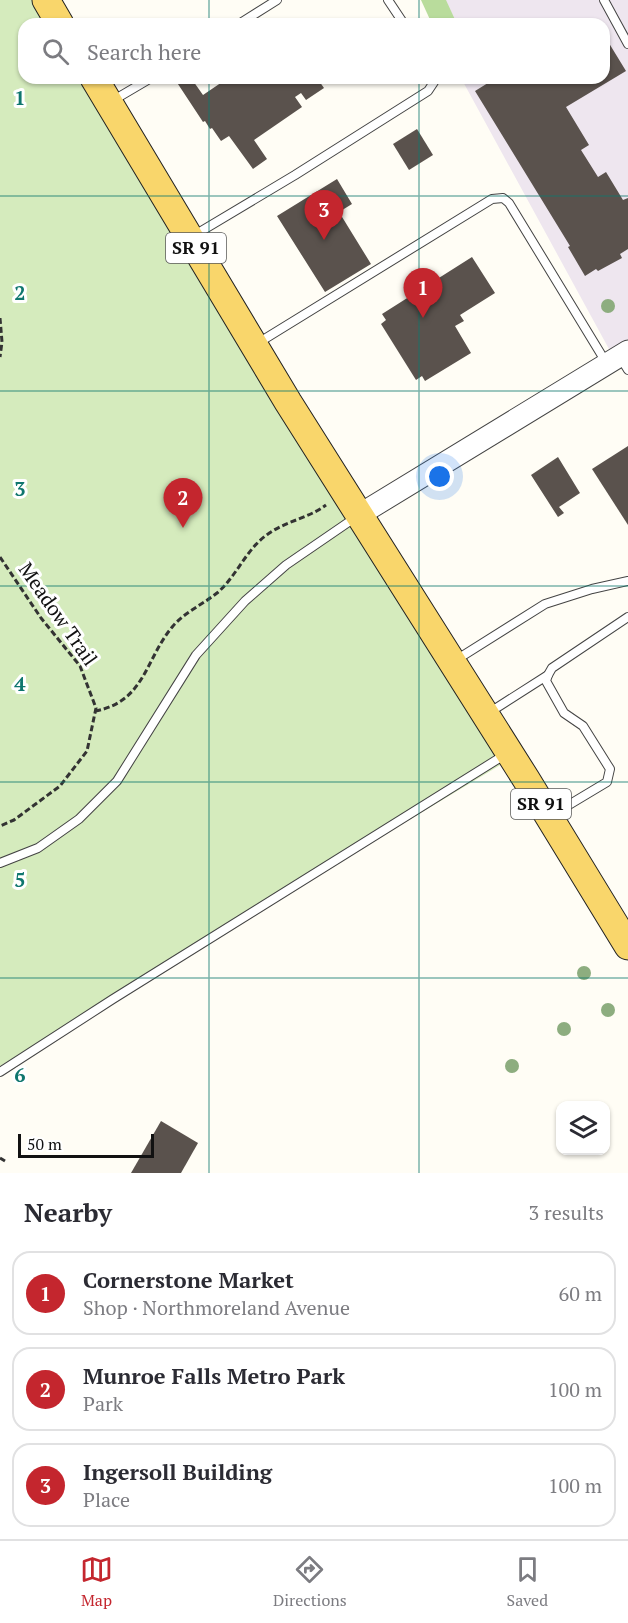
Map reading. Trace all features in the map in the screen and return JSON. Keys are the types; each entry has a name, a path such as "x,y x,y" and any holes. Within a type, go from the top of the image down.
{"main road":[{"path":"46,0 56,18"},
{"name":"SR 91","path":"98,84 344,491 628,946"}],"street":[{"path":"359,515 621,361"}],"lane":[{"path":"248,18 277,0"},
{"path":"388,0 400,18"},
{"path":"604,0 628,44"},
{"path":"109,103 141,84"},
{"path":"190,238 428,91 433,84"},
{"path":"255,346 492,199 503,198 509,203 621,361"},
{"path":"0,863 38,848 79,819 117,782 196,655 238,609 286,565 359,515"},
{"path":"452,662 544,604 628,581"},
{"path":"549,817 607,782 610,769 583,726 564,713 546,681 548,675 552,668 567,657 628,617"},
{"path":"485,715 548,675"},
{"path":"0,1071 509,752"}],"path":[{"path":"0,318 2,342 0,357"},
{"path":"95,711 113,706 128,696 146,673 171,629 181,617 216,593 259,541 279,528 319,511 344,491"},
{"name":"Meadow Trail","path":"0,557 41,618 80,666 96,708 87,751 60,786 14,820 0,826"},
{"path":"0,1158 5,1161"}],"shaded area":[{"path":"431,0 628,0 628,351 615,360 464,84 610,84 610,18 441,18"}],"green space":[{"path":"0,0 46,0 56,18 18,18 18,84 98,84 512,758 0,1066"},
{"path":"421,0 446,0 454,18 429,18"}],"building":[{"path":"610,45 626,71 610,81"},
{"path":"178,84 195,84 203,95 219,84 321,84 324,88 306,100 301,93 295,97 302,107 254,140 267,159 253,169 229,136 221,141 212,128 210,129 205,121 203,122"},
{"path":"486,84 604,84 566,107 589,145 581,150 598,177 606,172 623,200 628,198 628,249 620,254 622,258 585,276 568,247 570,246 475,91"},
{"path":"417,129 433,155 409,170 393,144"},
{"path":"337,179 352,204 339,212 371,264 325,292 277,216"},
{"path":"472,257 495,293 460,315 464,321 455,326 471,353 425,381 422,376 416,380 381,324 386,320 382,314"},
{"path":"628,446 628,525 592,469"},
{"path":"558,457 580,493 559,507 564,513 558,517 531,475"},
{"path":"161,1121 198,1143 181,1173 131,1173"}],"place":[{"name":"Ingersoll Building","path":"324,240"},
{"name":"Cornerstone Market","path":"423,318"},
{"name":"Munroe Falls Metro Park","path":"183,528"}]}
